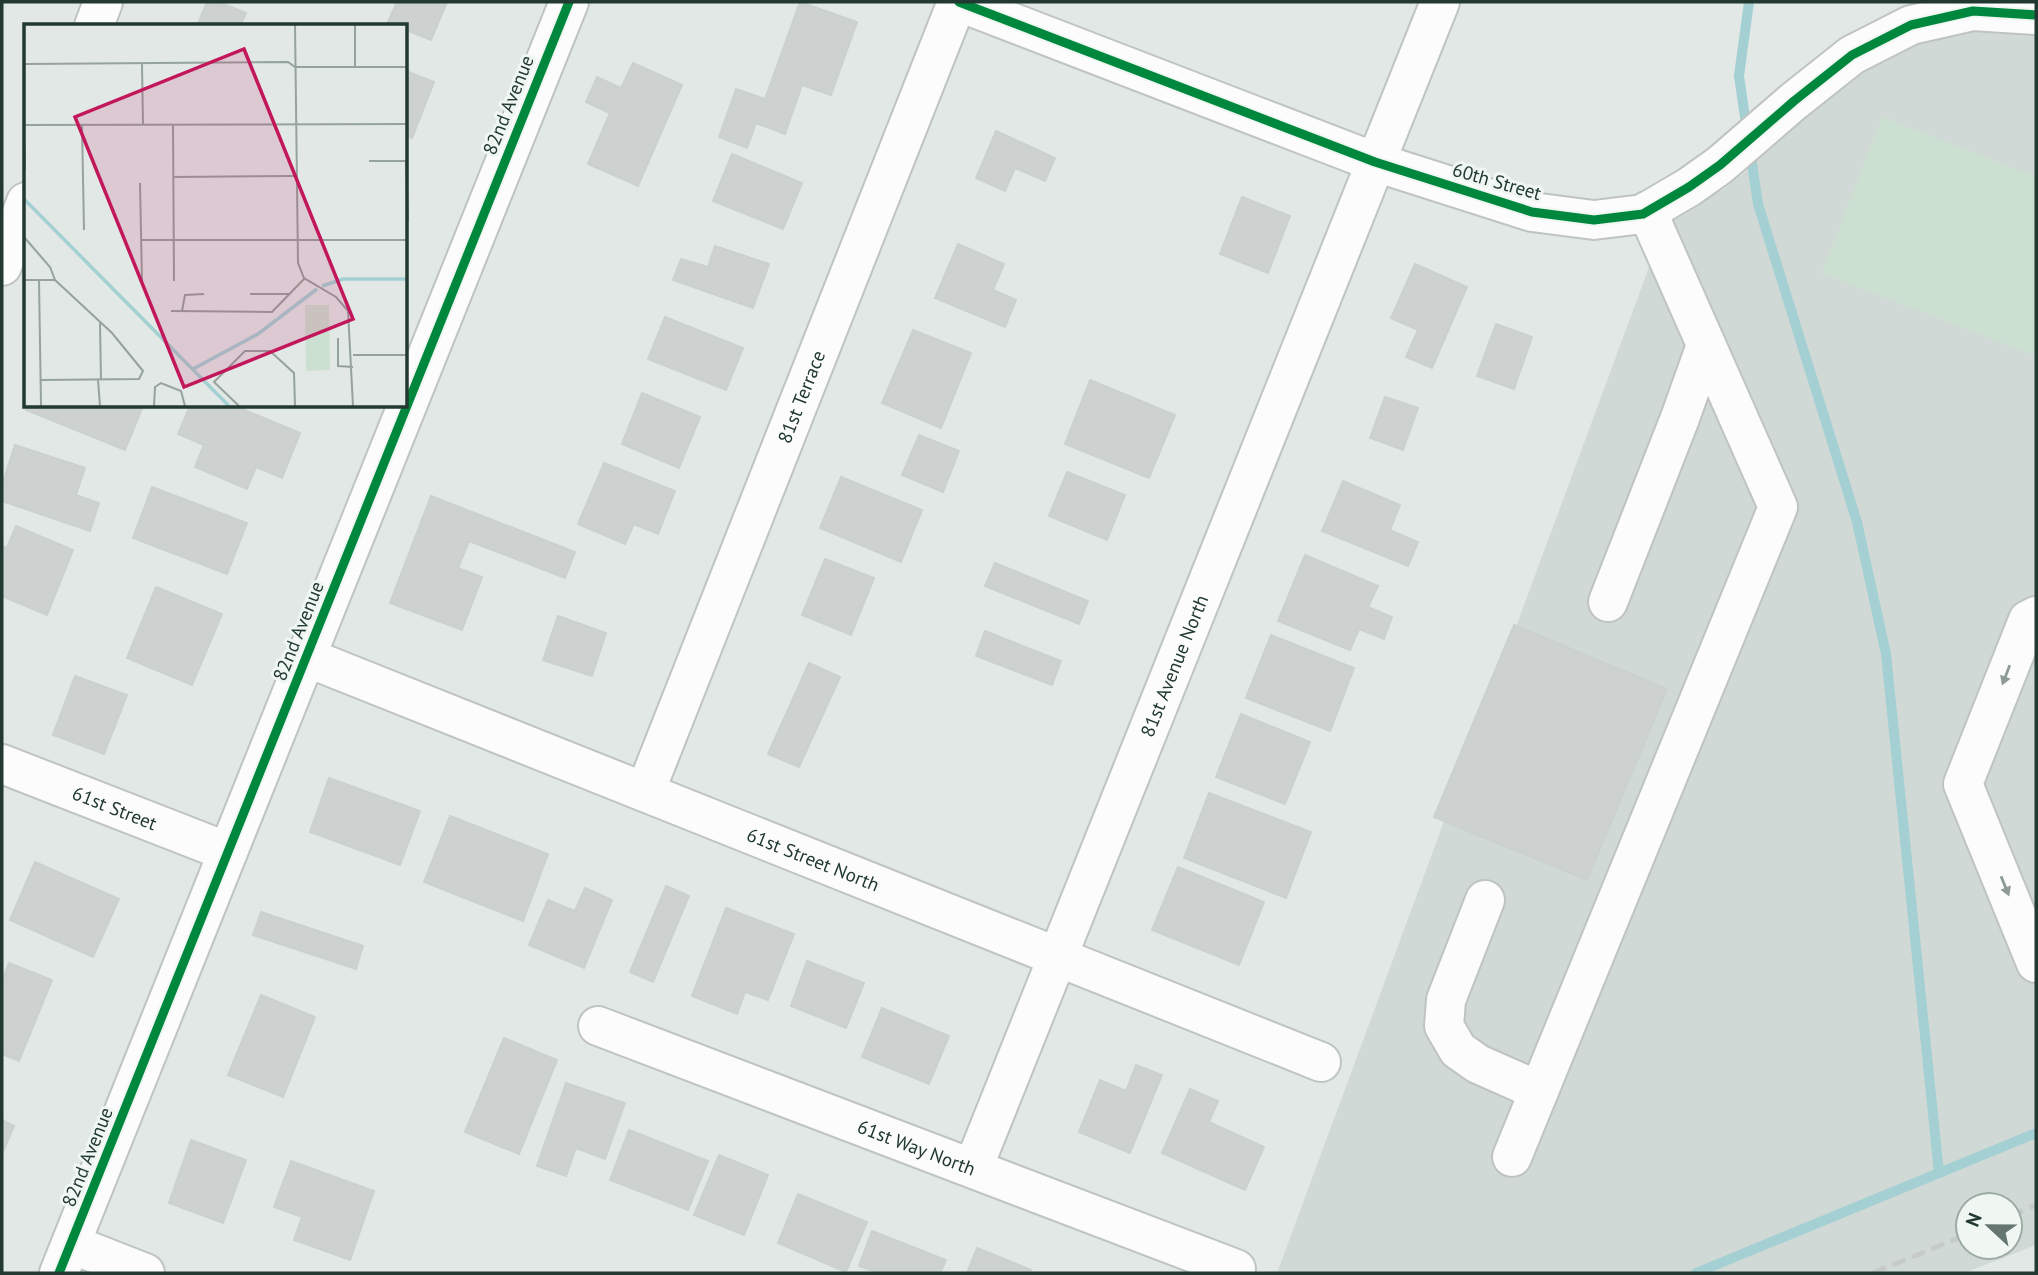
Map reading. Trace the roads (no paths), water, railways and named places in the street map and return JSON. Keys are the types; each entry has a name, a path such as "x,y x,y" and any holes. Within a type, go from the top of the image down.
{"street":[{"path":"95,24 103,2"},
{"name":"82nd Avenue","path":"408,403 569,2"},
{"name":"60th Street","path":"958,2 1375,162 1532,212 1594,220 1643,214 1689,187 1720,165 1852,55 1910,25 1973,11 2036,15"},
{"name":"81st Terrace","path":"645,792 958,2"},
{"name":"81st Avenue North","path":"973,1168 1440,2"},
{"path":"2,266 24,207"},
{"path":"1512,1157 1778,507 1647,211"},
{"path":"1608,602 1706,345"},
{"name":"82nd Avenue","path":"65,1259 406,408"},
{"path":"2036,616 2028,621 1964,784 2036,963"},
{"name":"61st Street North","path":"306,657 1321,1062"},
{"name":"61st Street","path":"2,764 228,852"},
{"path":"1485,900 1446,1000 1444,1026 1458,1049 1478,1064 1539,1091"},
{"name":"61st Way North","path":"598,1026 1236,1269"},
{"path":"65,1259 145,1273"}],"waterway":[{"path":"1747,131 1739,76 1749,2"},
{"path":"1750,150 1758,204 1857,522 1886,654 1939,1173"},
{"path":"1696,1273 2036,1133"}],"railway":[{"path":"2024,1210 2036,1205"},
{"path":"1873,1273 1954,1240"}]}
